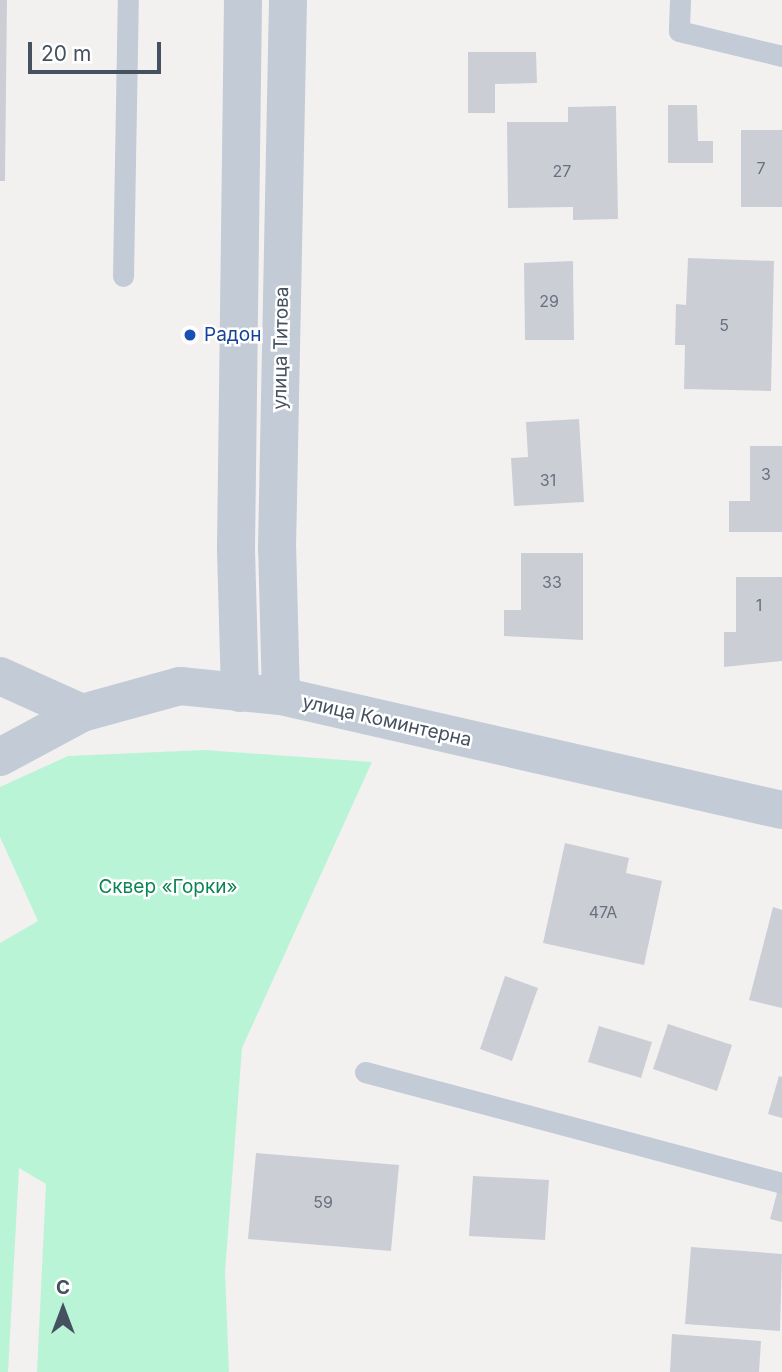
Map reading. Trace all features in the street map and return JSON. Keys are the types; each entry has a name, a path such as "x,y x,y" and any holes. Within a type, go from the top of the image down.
{"street":[{"path":"240,693 236,548 243,0"},
{"name":"улица Титова","path":"281,696 277,548 288,0"},
{"path":"0,676 82,713"},
{"name":"улица Коминтерна","path":"0,757 82,713 180,686 281,696 782,810"}],"lane":[{"path":"123,276 128,0"},
{"path":"680,0 679,30 782,55"},
{"path":"365,1072 782,1183"}],"green space":[{"name":"Сквер «Горки»","path":"204,750 372,762 242,1048 225,1272 229,1372 37,1372 46,1184 19,1168 8,1372 0,1372 0,943 38,921 0,837 0,787 68,756"}],"building":[{"path":"0,0 7,0 5,181 0,181"},
{"path":"468,52 536,52 537,83 495,84 495,113 468,113"},
{"path":"668,105 697,105 698,141 713,141 713,163 668,163"},
{"path":"616,106 618,219 573,220 573,207 508,208 507,122 568,122 568,107"},
{"path":"741,130 782,130 782,207 741,207"},
{"path":"688,258 774,261 771,391 684,389 685,345 675,345 676,304 686,305"},
{"path":"573,261 574,340 525,340 524,263"},
{"path":"579,419 584,502 514,506 511,458 528,457 526,422"},
{"path":"750,446 782,446 782,532 729,532 729,501 750,501"},
{"path":"521,553 583,553 583,640 504,636 504,610 521,610"},
{"path":"736,577 782,577 782,661 724,667 724,632 736,632"},
{"path":"565,843 629,858 626,873 662,881 644,965 543,943"},
{"path":"773,907 782,910 782,1008 749,1000"},
{"path":"505,976 538,988 512,1061 480,1049"},
{"path":"668,1024 732,1045 717,1091 653,1069"},
{"path":"599,1026 652,1042 641,1078 588,1062"},
{"path":"779,1076 782,1077 782,1118 768,1114"},
{"path":"256,1153 399,1165 391,1251 248,1239"},
{"path":"473,1176 549,1180 545,1240 469,1236"},
{"path":"778,1189 782,1190 782,1222 770,1219"},
{"path":"691,1247 782,1254 780,1331 685,1324"},
{"path":"672,1334 761,1341 759,1372 670,1372"}],"place":[{"name":"Радон","path":"190,335"}]}
